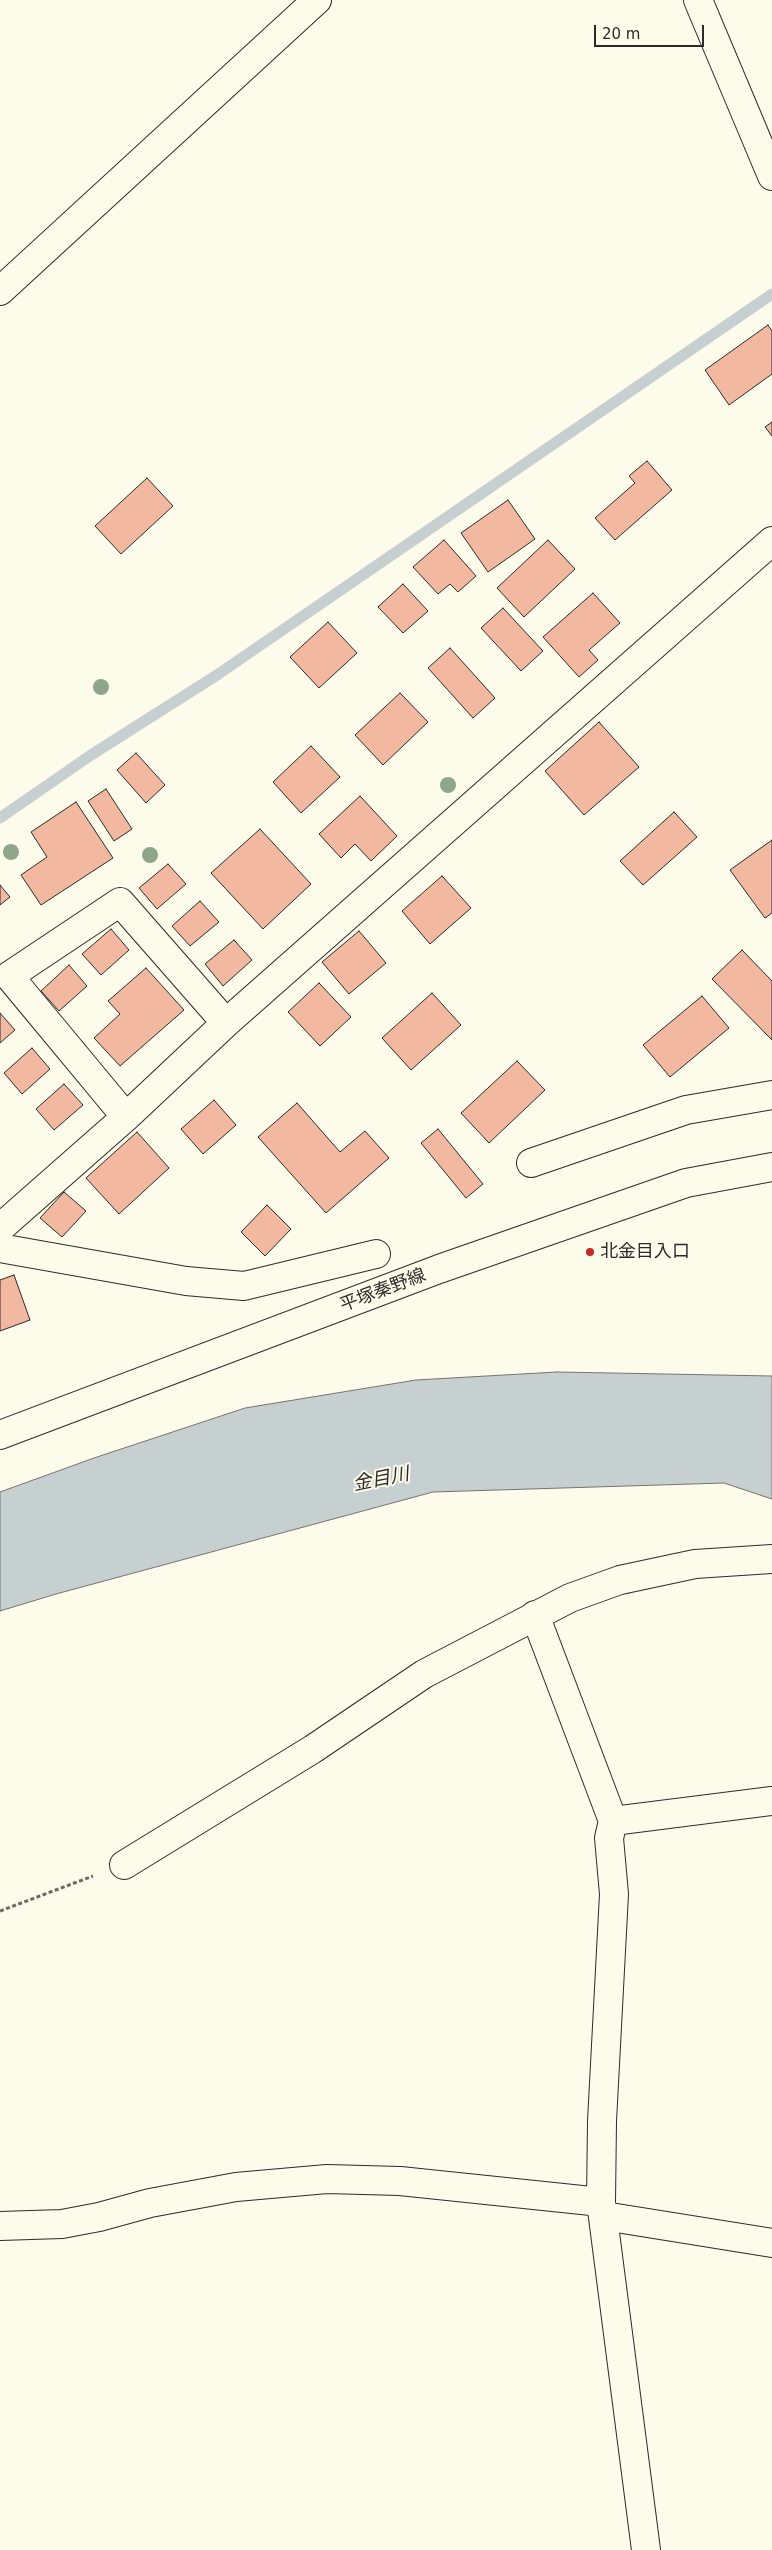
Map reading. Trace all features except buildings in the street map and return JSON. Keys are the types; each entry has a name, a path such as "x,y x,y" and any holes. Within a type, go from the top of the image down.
{"street":[{"path":"0,291 317,0"},
{"path":"698,0 772,176"},
{"path":"0,1228 126,1116 226,1023 772,541"},
{"path":"126,1116 9,976 120,902 226,1023"},
{"path":"531,1164 686,1110 772,1095"},
{"name":"平塚秦野線","path":"0,1435 439,1269 659,1192 686,1183 772,1167"},
{"path":"0,1248 186,1281 244,1286 376,1254"},
{"path":"124,1864 314,1749 424,1674 534,1615 570,1598 620,1580 695,1564 772,1559"},
{"path":"534,1615 613,1821 609,1838 614,1894 602,2121 603,2209 646,2550"},
{"path":"613,1821 772,1801"},
{"path":"0,2226 62,2224 99,2217 150,2202 236,2187 328,2179 400,2181 603,2209 772,2243"}],"path":[{"path":"0,1911 124,1864"}],"water":[{"name":"金目川","path":"557,1372 772,1376 772,1499 724,1483 433,1492 56,1594 0,1611 0,1492 94,1458 245,1408 416,1380"}],"waterway":[{"path":"0,818 91,755 217,675 772,294"}],"place":[{"name":"北金目入口","path":"590,1252"}]}
